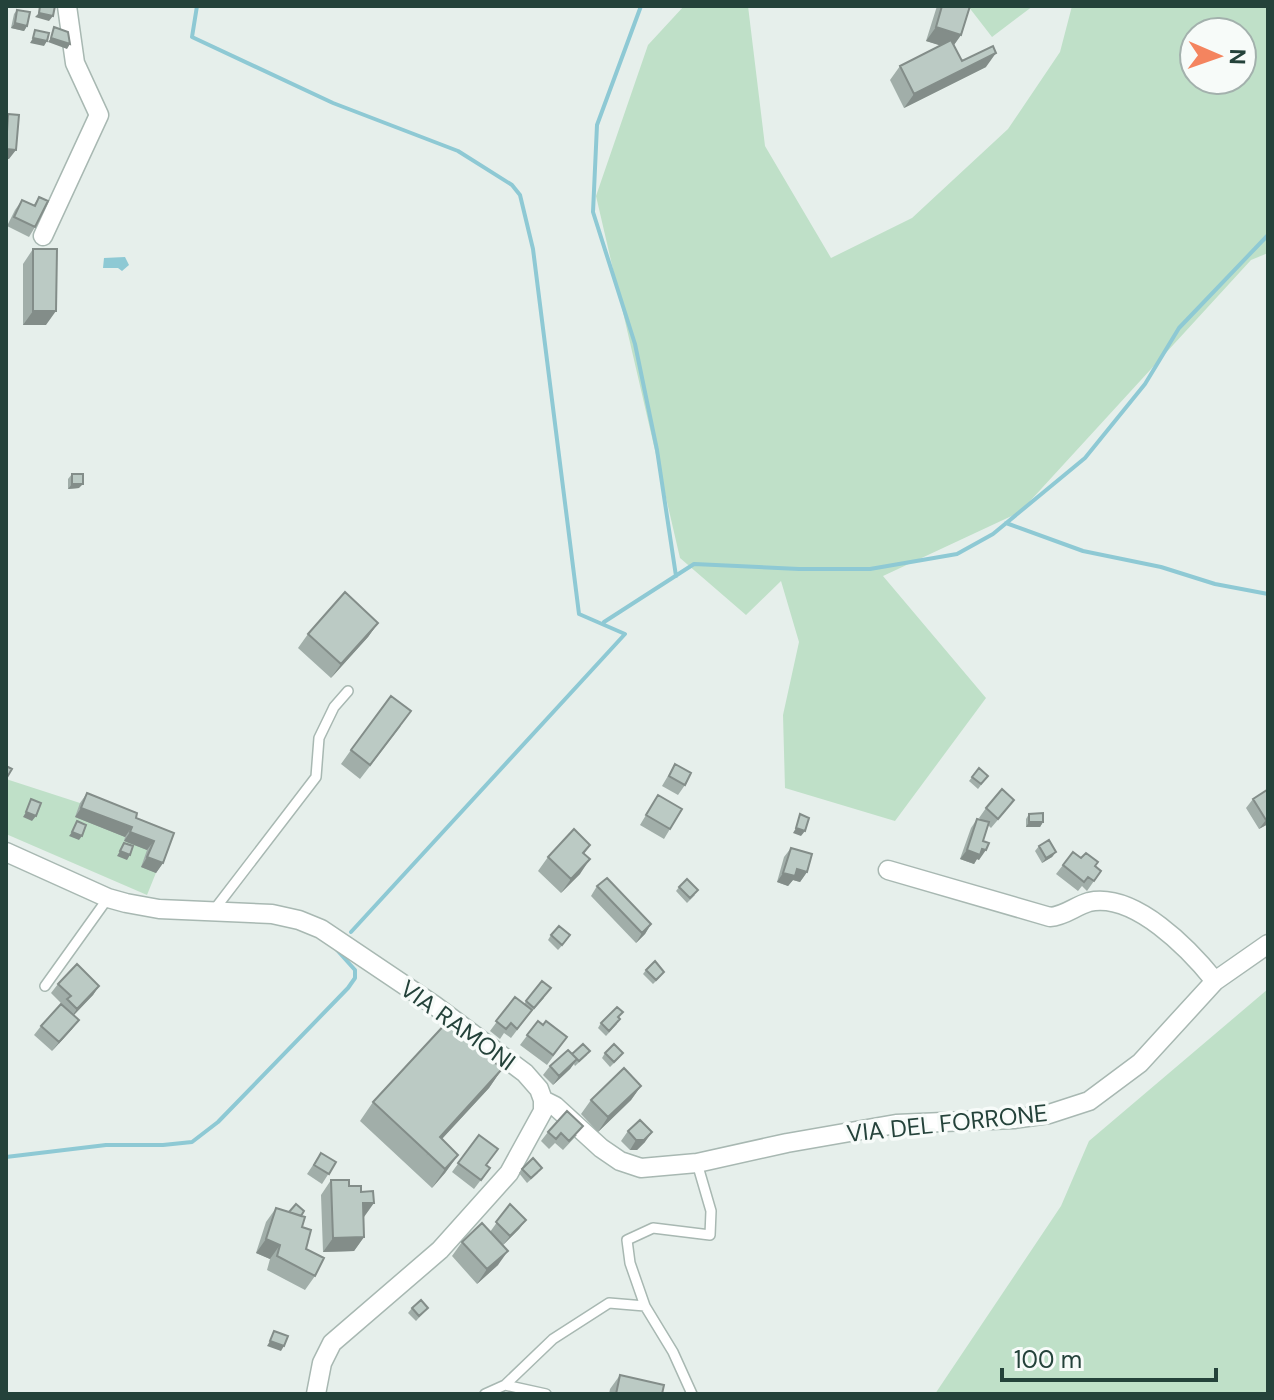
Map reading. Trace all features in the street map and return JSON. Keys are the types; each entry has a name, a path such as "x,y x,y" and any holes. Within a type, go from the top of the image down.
{"street":[{"path":"43,236 99,115 75,63 67,6"},
{"name":"VIA RAMONI","path":"6,852 108,898 159,909 272,914 321,929 434,1005 525,1073 543,1100"},
{"path":"888,870 1050,917 1063,916 1091,902 1111,903 1137,912 1163,928 1188,948 1215,981"},
{"name":"VIA DEL FORRONE","path":"543,1100 555,1106 620,1161 641,1168 697,1163 896,1124 1014,1119 1049,1114 1089,1101 1140,1063 1215,981 1268,944"},
{"path":"316,1394 322,1363 332,1343 440,1250 509,1173 543,1111 543,1100"}],"lane":[{"path":"214,910 316,777 319,738 334,707 348,691"},
{"path":"45,986 108,898"},
{"path":"692,1394 673,1352 645,1306 630,1263 627,1240 653,1228 710,1235 711,1211 697,1163"},
{"path":"485,1394 505,1385 553,1339 609,1303 645,1306"},
{"path":"505,1385 546,1394"}],"green space":[{"path":"684,6 748,6 765,146 831,258 912,218 1008,129 1060,52 1072,6 1268,6 1268,253 1251,260 1020,512 883,576 986,698 895,821 785,788 783,715 799,642 781,581 746,615 680,558 596,196 648,45"},
{"path":"968,6 1033,6 992,37"},
{"path":"6,779 80,803 168,843 147,895 6,834"},
{"path":"1268,989 1268,1394 935,1394 1061,1206 1089,1141"}],"water":[{"path":"125,257 129,265 122,271 103,268 104,258"}],"building":[{"path":"40,6 55,6 53,16 39,13"},
{"path":"942,6 970,6 961,35 936,27"},
{"path":"17,10 30,12 27,26 15,23"},
{"path":"54,27 68,32 70,44 51,38"},
{"path":"35,30 49,33 47,41 33,38"},
{"path":"951,40 962,61 993,46 996,53 914,94 900,66"},
{"path":"8,114 19,115 16,150 6,149"},
{"path":"39,197 48,201 35,227 14,217 22,200 35,206"},
{"path":"33,249 57,249 56,311 33,311"},
{"path":"72,474 83,474 83,484 72,484"},
{"path":"345,592 378,623 341,664 308,634"},
{"path":"391,696 411,711 370,765 351,750"},
{"path":"675,764 691,773 685,785 669,776"},
{"path":"979,768 988,776 981,784 972,777"},
{"path":"1002,789 1014,800 998,819 986,808"},
{"path":"1267,790 1268,819 1266,820 1253,799"},
{"path":"87,793 137,813 136,818 174,833 163,863 147,857 154,841 130,832 132,827 81,808"},
{"path":"658,795 682,809 670,829 646,815"},
{"path":"31,799 41,803 36,816 26,812"},
{"path":"1043,813 1043,822 1029,822 1029,814"},
{"path":"800,814 809,818 805,831 796,828"},
{"path":"977,819 989,822 983,841 989,843 980,855 967,850"},
{"path":"77,821 86,825 82,836 72,832"},
{"path":"574,829 590,845 583,853 590,859 571,879 548,857"},
{"path":"1049,840 1056,852 1046,858 1039,846"},
{"path":"124,843 133,846 130,855 120,851"},
{"path":"791,848 812,854 807,872 797,869 795,876 783,873"},
{"path":"1073,852 1081,858 1086,853 1098,862 1095,866 1101,871 1094,881 1088,877 1084,882 1063,865"},
{"path":"607,878 651,924 642,933 597,886"},
{"path":"687,879 698,890 690,898 679,887"},
{"path":"559,926 570,935 562,945 551,935"},
{"path":"655,961 664,972 656,980 646,970"},
{"path":"77,964 99,986 77,1009 67,999 71,996 58,984"},
{"path":"542,981 551,988 534,1008 526,1001"},
{"path":"515,997 532,1010 517,1029 511,1023 506,1029 496,1021"},
{"path":"61,1004 79,1020 59,1042 41,1026"},
{"path":"617,1007 623,1012 609,1031 601,1023"},
{"path":"449,1020 502,1069 440,1137 458,1155 445,1169 373,1102"},
{"path":"538,1021 543,1025 546,1021 567,1037 553,1055 527,1035"},
{"path":"583,1044 590,1051 579,1061 572,1054"},
{"path":"614,1044 623,1053 614,1062 605,1053"},
{"path":"568,1050 577,1059 559,1076 550,1066"},
{"path":"624,1068 641,1086 608,1117 591,1100"},
{"path":"567,1111 583,1126 569,1141 561,1133 556,1139 548,1132"},
{"path":"640,1120 652,1132 644,1140 636,1140 628,1131"},
{"path":"479,1135 498,1149 486,1165 490,1168 481,1180 458,1163"},
{"path":"321,1153 336,1162 329,1174 314,1165"},
{"path":"533,1158 542,1168 531,1178 522,1169"},
{"path":"331,1180 349,1180 349,1186 361,1186 361,1192 373,1191 374,1203 363,1203 364,1237 333,1238"},
{"path":"296,1204 304,1211 301,1216 289,1212"},
{"path":"510,1204 526,1220 510,1236 496,1222"},
{"path":"276,1208 305,1217 302,1227 311,1230 306,1249 324,1258 315,1276 277,1256 280,1245 266,1239"},
{"path":"482,1223 508,1251 487,1269 462,1242"},
{"path":"421,1300 428,1308 419,1316 412,1308"},
{"path":"274,1331 288,1336 284,1346 270,1341"},
{"path":"620,1375 664,1385 662,1394 616,1394"}],"waterway":[{"path":"197,6 192,37 333,103 458,151 512,185 520,195 533,249 579,614 625,634 351,932"},
{"path":"641,6 597,125 593,212 635,344 657,450 676,576"},
{"path":"604,622 694,564 870,569 957,554 993,534 1085,458 1145,384 1179,328 1268,235"},
{"path":"1006,523 1083,551 1268,594"},
{"path":"6,1157 106,1145 192,1142 218,1122 348,988 355,978 355,970 337,950"}]}
